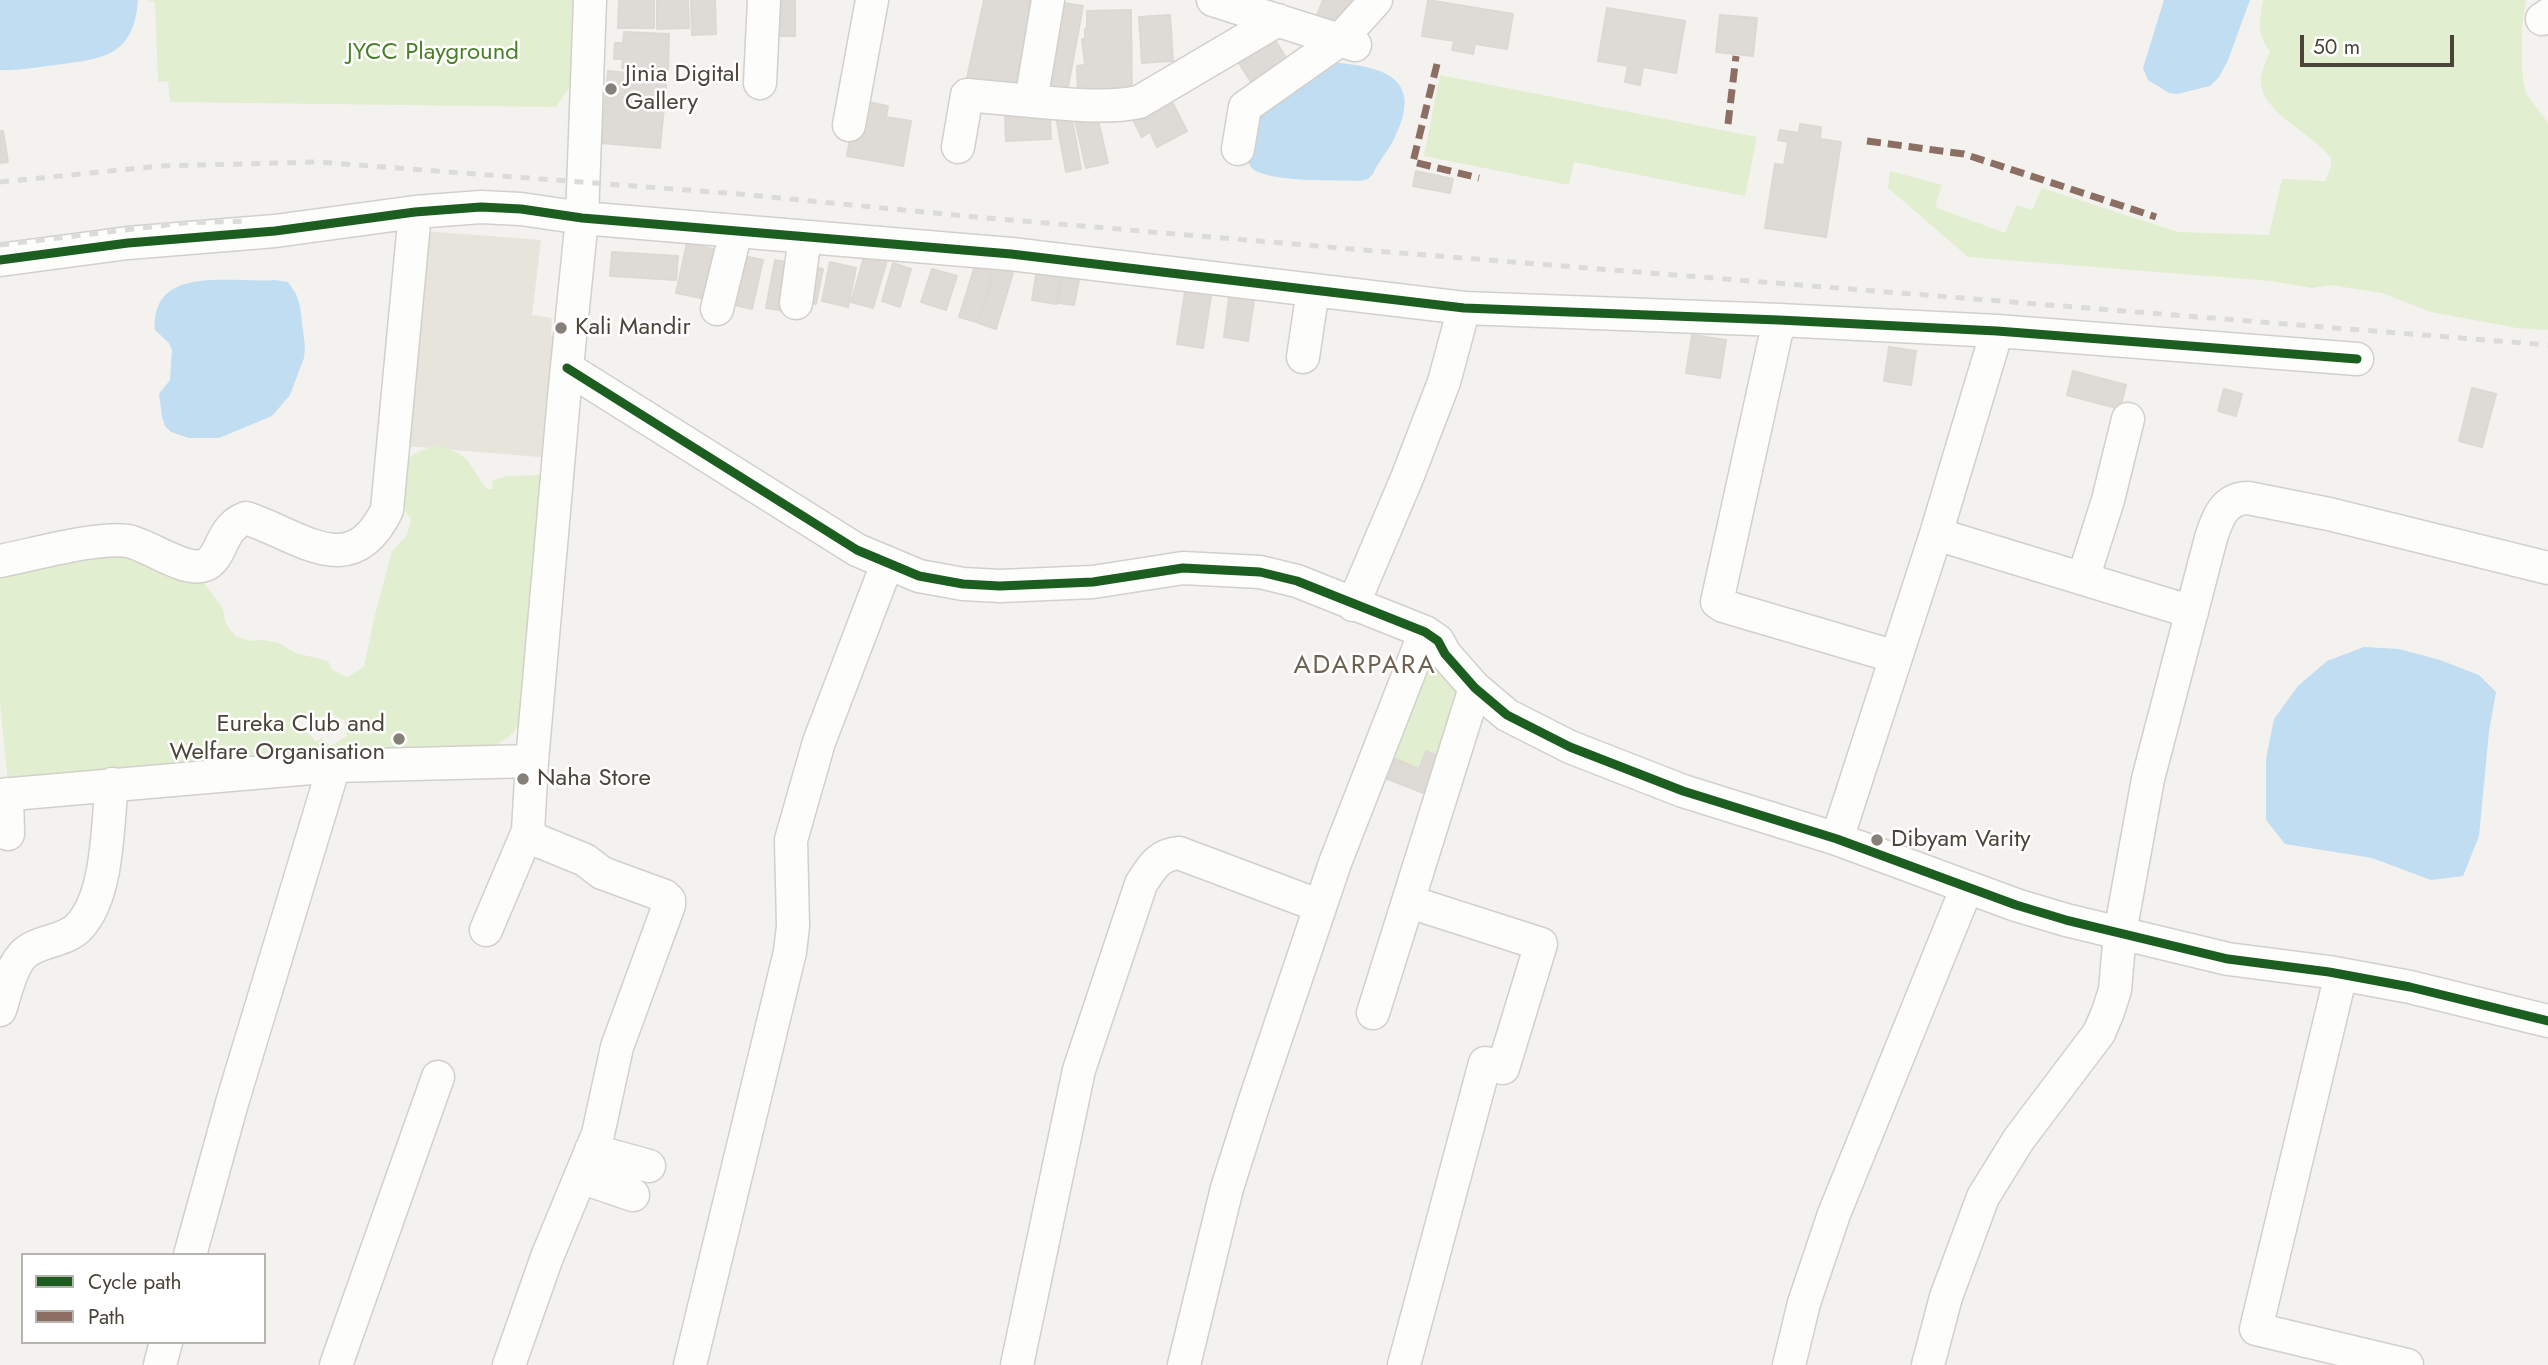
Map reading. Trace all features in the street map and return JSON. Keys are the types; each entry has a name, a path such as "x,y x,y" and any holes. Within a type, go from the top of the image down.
{"street":[{"path":"486,930 528,831 532,761 582,218 590,0"},
{"path":"760,83 764,0"},
{"path":"849,125 872,0"},
{"path":"1031,101 1048,0"},
{"path":"1238,149 1245,107 1350,43 1376,0"},
{"path":"1230,3 1350,43"},
{"path":"958,146 967,95 1077,105 1125,105 1139,102 1278,20"},
{"path":"0,260 128,243 275,231 415,212 481,207 1010,254 1464,308 1997,331 2357,359"},
{"path":"0,561 112,540 142,545 183,564 205,565 214,557 226,533 236,522 246,518 320,548 334,551 347,551 366,539 387,510 415,212"},
{"path":"717,309 736,231"},
{"path":"796,303 805,237"},
{"path":"1303,357 1313,290"},
{"path":"1353,605 1444,382 1464,308"},
{"path":"1779,320 1717,602 1896,657"},
{"path":"1837,839 1936,534 1997,331"},
{"path":"567,368 857,550 919,576 963,584 1000,586 1093,582 1182,568 1259,572 1297,582 1425,632 1438,640 1451,662 1475,688 1507,715 1570,747 1683,790 1837,839 2028,909 2228,959 2342,974 2410,987 2548,1021"},
{"path":"2083,579 2108,500 2128,419"},
{"path":"1928,1365 1946,1297 1983,1197 2019,1139 2099,1033 2115,990 2120,933 2148,779 2217,521 2230,503 2239,498 2248,498 2329,514 2548,568"},
{"path":"1936,534 2192,612"},
{"path":"690,1365 790,952 793,926 791,840 819,741 887,564"},
{"path":"1184,1365 1227,1188 1335,863 1425,632"},
{"path":"1373,1013 1475,688"},
{"path":"8,834 4,794 334,766 532,761"},
{"path":"191,1253 232,1103 334,766"},
{"path":"0,1010 23,954 70,935 88,914 102,878 111,784"},
{"path":"509,1365 547,1257 586,1164 604,1108 617,1047 669,905 669,900 602,873 585,860 537,840 528,831"},
{"path":"1017,1365 1079,1070 1142,884 1154,863 1166,854 1179,853 1320,906"},
{"path":"1790,1365 1804,1303 1834,1214 1967,887"},
{"path":"1404,1365 1485,1063 1503,1068 1541,944 1410,902"},
{"path":"2342,974 2256,1329 2407,1365"},
{"path":"336,1365 438,1077"},
{"path":"586,1164 649,1166"},
{"path":"586,1164 633,1195"},
{"path":"160,1365 165,1344"}],"shaded area":[{"path":"424,231 541,240 532,315 552,318 551,336 563,338 552,458 406,446"}],"green space":[{"name":"JYCC Playground","path":"147,0 574,0 572,83 556,107 170,102 168,81 158,82 155,2"},
{"path":"2263,0 2526,0 2522,26 2524,84 2526,93 2548,123 2548,330 2517,328 2431,312 2382,293 2330,285 2312,288 2271,281 1968,257 1888,188 1890,171 1942,185 1935,207 2005,233 2017,205 2032,210 2042,188 2178,232 2269,235 2282,179 2325,181 2331,167 2331,158 2324,149 2280,115 2264,95 2261,76 2270,52 2260,27"},
{"path":"1440,75 1757,137 1745,196 1574,162 1569,185 1424,156"},
{"path":"433,446 462,455 487,489 493,489 492,481 506,476 548,475 521,721 510,736 484,748 9,791 0,703 0,568 100,546 202,580 223,609 225,621 237,637 250,641 279,643 296,653 328,661 332,670 347,677 364,667 392,551 407,535 411,520 402,505 396,466","holes":["333,715 344,720 347,736 330,746 322,738 316,742 295,723 302,717"]},
{"path":"1429,653 1467,684 1441,757 1426,751 1419,769 1388,756"}],"water":[{"path":"0,0 138,0 130,33 113,52 87,60 28,69 0,70"},
{"path":"2164,0 2250,0 2228,60 2219,77 2210,86 2177,94 2169,93 2148,80 2143,68"},
{"path":"1339,63 1374,69 1397,82 1403,92 1405,105 1401,121 1393,141 1373,174 1360,181 1308,180 1268,175 1252,168 1248,162 1247,146 1257,114 1327,65"},
{"path":"198,281 288,282 300,306 304,358 290,395 272,416 219,438 189,438 171,432 162,417 159,394 170,380 172,350 169,343 155,330 157,309 166,294 180,286"},
{"path":"2364,647 2399,649 2440,660 2479,675 2496,692 2489,731 2479,836 2463,876 2431,880 2372,858 2285,844 2266,820 2266,759 2274,719 2298,686 2327,661"}],"building":[{"path":"619,0 654,0 654,28 618,28"},
{"path":"657,0 688,0 689,28 657,29"},
{"path":"691,0 715,0 716,34 692,35"},
{"path":"770,0 795,0 795,36 770,36"},
{"path":"984,0 1039,0 1021,98 965,87"},
{"path":"1323,0 1364,0 1344,25 1317,15"},
{"path":"1428,0 1513,14 1507,49 1475,44 1473,54 1452,50 1454,41 1422,36"},
{"path":"1053,1 1083,6 1066,98 1036,92"},
{"path":"1607,8 1685,21 1676,73 1643,67 1640,85 1625,82 1628,66 1598,61"},
{"path":"1131,10 1132,100 1078,100 1077,66 1085,65 1082,39 1085,39 1087,29 1087,11"},
{"path":"1170,15 1173,61 1142,63 1139,17"},
{"path":"1720,15 1757,18 1753,56 1716,52"},
{"path":"624,32 669,34 668,70 622,68 623,59 614,59 615,43 623,43"},
{"path":"1273,37 1292,67 1256,90 1237,60"},
{"path":"608,71 667,77 660,148 601,143"},
{"path":"1168,94 1187,131 1157,147 1150,132 1142,137 1130,114"},
{"path":"857,100 888,106 886,117 911,121 903,166 847,156"},
{"path":"1095,107 1108,163 1086,168 1073,112"},
{"path":"1070,108 1081,169 1066,172 1055,111"},
{"path":"1050,115 1051,139 1006,141 1005,117"},
{"path":"1800,124 1821,127 1820,139 1841,142 1826,237 1765,228 1775,164 1784,165 1788,142 1778,140 1780,130 1799,133"},
{"path":"0,131 3,131 8,162 0,163"},
{"path":"1416,171 1453,179 1450,193 1413,186"},
{"path":"687,243 726,252 715,301 676,293"},
{"path":"866,250 888,257 873,308 851,302"},
{"path":"612,252 678,256 676,280 610,276"},
{"path":"734,254 763,260 752,309 730,304"},
{"path":"775,260 793,263 791,312 766,308"},
{"path":"830,262 856,268 848,307 822,301"},
{"path":"976,262 994,267 977,322 959,317"},
{"path":"893,263 911,269 900,307 882,301"},
{"path":"806,266 823,269 816,304 799,301"},
{"path":"996,268 1013,273 996,329 978,323"},
{"path":"932,269 957,276 946,310 921,302"},
{"path":"1037,269 1061,272 1056,304 1032,300"},
{"path":"1063,272 1080,275 1074,305 1058,303"},
{"path":"1187,279 1213,283 1203,348 1177,344"},
{"path":"1230,290 1255,293 1248,341 1224,337"},
{"path":"1692,335 1726,340 1720,378 1686,373"},
{"path":"1889,347 1916,351 1911,385 1884,381"},
{"path":"2073,371 2126,385 2120,409 2067,395"},
{"path":"2472,388 2496,394 2482,447 2459,441"},
{"path":"2224,389 2242,394 2236,416 2218,411"},
{"path":"1426,751 1441,757 1426,794 1380,776 1388,756 1419,769"}],"railway":[{"path":"0,182 160,166 318,162 739,194 1376,251 2548,345"},
{"path":"0,245 183,223 248,221"}],"marked path":[{"path":"1728,124 1736,56"},
{"path":"1437,64 1413,162 1479,178"},
{"path":"1867,141 1964,154 2156,217"}],"cycle path":[{"path":"0,260 128,243 275,231 415,212 481,207 1011,254 1464,308 1997,331 2357,359"},
{"path":"567,368 857,550 919,576 963,584 1000,586 1093,582 1183,568 1260,572 1297,581 1425,632 1438,641 1445,654 1475,688 1507,715 1570,747 1683,791 1837,839 2016,905 2066,920 2228,959 2329,972 2410,987 2548,1021"}],"place":[{"name":"Jinia Digital Gallery","path":"611,89"},
{"name":"Kali Mandir","path":"561,328"},
{"name":"Eureka Club and Welfare Organisation","path":"399,739"},
{"name":"Naha Store","path":"523,779"},
{"name":"Dibyam Varity","path":"1877,840"}],"district":[{"name":"ADARPARA","path":"1365,667"}]}
